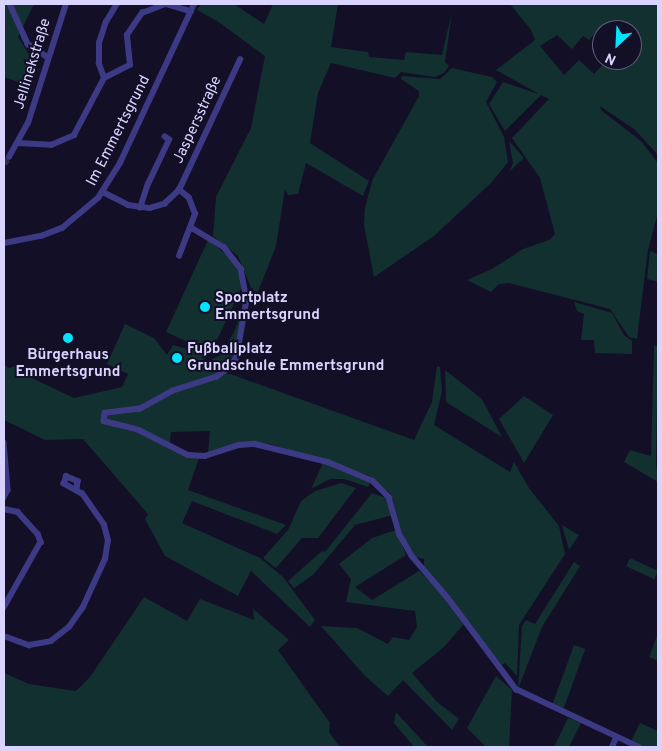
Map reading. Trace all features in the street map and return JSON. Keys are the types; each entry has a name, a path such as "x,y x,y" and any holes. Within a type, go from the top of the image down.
{"street":[{"path":"10,4 28,44 47,57"},
{"name":"Jellinekstraße","path":"9,157 18,143 34,106 47,57 66,4"},
{"path":"104,78 99,64 99,43 117,4"},
{"path":"18,143 44,146 71,138 104,78 130,64 127,35 142,14 166,4 193,7"},
{"name":"Im Emmertsgrund","path":"4,243 41,236 62,228 86,210 103,192 193,7"},
{"name":"Jaspersstraße","path":"165,137 169,140 150,178 140,208 156,207 179,190 240,60"},
{"path":"179,190 189,198 194,208 192,228 179,256"},
{"path":"103,192 140,208"},
{"path":"192,228 224,247 241,269 247,300 238,356 232,366 217,377 173,391 140,409 105,413 104,421 139,430 188,455 205,456 239,445 255,444 328,462 373,481 389,497 400,535 412,556 448,598 516,689 616,738 639,747"},
{"path":"4,447 8,490 4,498"},
{"path":"4,636 29,645 50,641 69,627 83,607 106,559 108,542 101,521 77,490"},
{"path":"4,509 18,512 38,534 41,542 4,608"},
{"path":"612,747 616,738"}],"green space":[{"path":"4,4 34,4 18,37 32,59 39,62 33,83 23,79 21,83 4,77"},
{"path":"201,4 234,4 264,24 273,4 338,4 331,47 368,52 369,57 404,60 406,52 442,55 452,12 445,62 449,66 444,73 435,77 401,72 395,78 331,63 318,93 310,143 369,181 363,196 306,163 298,194 288,195 285,189 276,246 258,292 252,290 238,256 213,236 216,197 251,128 265,56 217,21 197,10"},
{"path":"510,4 658,4 658,155 635,130 600,106 601,110 641,141 658,163 658,212 648,250 637,339 629,337 610,309 509,283 499,284 491,292 467,280 492,269 523,249 549,240 555,234 540,178 512,138 549,99 541,95 505,131 489,104 503,82 539,94 496,70 535,40 531,30"},
{"path":"452,68 492,77 497,82 486,102 504,137 508,162 492,182 434,236 374,277 364,225 365,207 373,179 419,96 419,91 401,79 402,76 440,79"},
{"path":"509,141 524,158 509,172 513,163"},
{"name":"Sportplatz Emmertsgrund","path":"208,240 231,258 244,282 211,353 166,332"},
{"path":"650,251 658,254 658,282 647,279"},
{"path":"574,302 612,313 624,335 632,341 632,354 595,353 594,340 581,340 584,314 577,311"},
{"path":"245,303 232,361 221,371 204,363 221,355 234,332"},
{"path":"125,324 154,338 167,355 173,345 187,349 187,343 209,354 200,364 217,373 230,374 414,440 432,402 437,366 440,367 442,391 434,425 510,472 514,462 529,488 559,526 565,554 519,625 517,676 505,663 502,665 479,639 424,567 424,559 416,557 403,536 391,494 368,475 271,444 248,442 208,453 210,431 171,432 169,449 199,458 188,490 286,525 277,534 192,501 182,523 260,558 283,577 315,620 310,627 251,571 238,596 165,556 145,519 148,514 83,439 45,440 4,420 4,365 9,368 26,364 27,369 17,371 74,398 122,387 128,374 107,364"},
{"path":"654,346 658,346 656,462 658,482 624,462 630,450 651,456"},
{"path":"445,370 482,399 502,437 446,402"},
{"path":"524,396 553,415 524,463 499,419"},
{"path":"323,463 370,483 368,487 344,479 330,479 311,489"},
{"path":"341,483 356,488 318,538 302,538 276,568 263,558 288,530 301,501 315,491"},
{"path":"372,493 386,498 393,515 355,525 313,575 294,588 288,581 322,551 325,552"},
{"path":"562,525 579,535 569,550"},
{"path":"396,530 406,555 355,587 372,600 419,571 440,591 464,624 444,647 412,673 437,702 459,719 452,730 403,680 388,696 365,676 321,626 357,628 388,644 393,637 409,640 417,627 415,611 346,602 351,579 339,564 372,538"},
{"path":"630,558 658,571 654,579 626,566"},
{"path":"574,562 580,566 542,627 518,689 522,626 526,620 535,624"},
{"path":"144,597 187,621 200,599 254,620 253,609 289,640 278,650 330,723 329,732 340,747 4,747 4,673 29,684 76,691 90,677"},
{"path":"658,633 658,661 649,657"},
{"path":"574,645 585,649 563,710 552,706"},
{"path":"496,676 512,690 509,747 486,747 467,728"},
{"path":"396,712 428,747 414,747 394,723"},
{"path":"568,718 581,723 569,747 554,747"},
{"path":"640,723 658,731 658,747 645,747 631,741"}],"tunnel":[{"path":"4,164 9,157"}],"place":[{"name":"Sportplatz Emmertsgrund","path":"205,307"},
{"name":"Bürgerhaus Emmertsgrund","path":"68,338"},
{"name":"Fußballplatz Grundschule Emmertsgrund","path":"177,358"}]}
